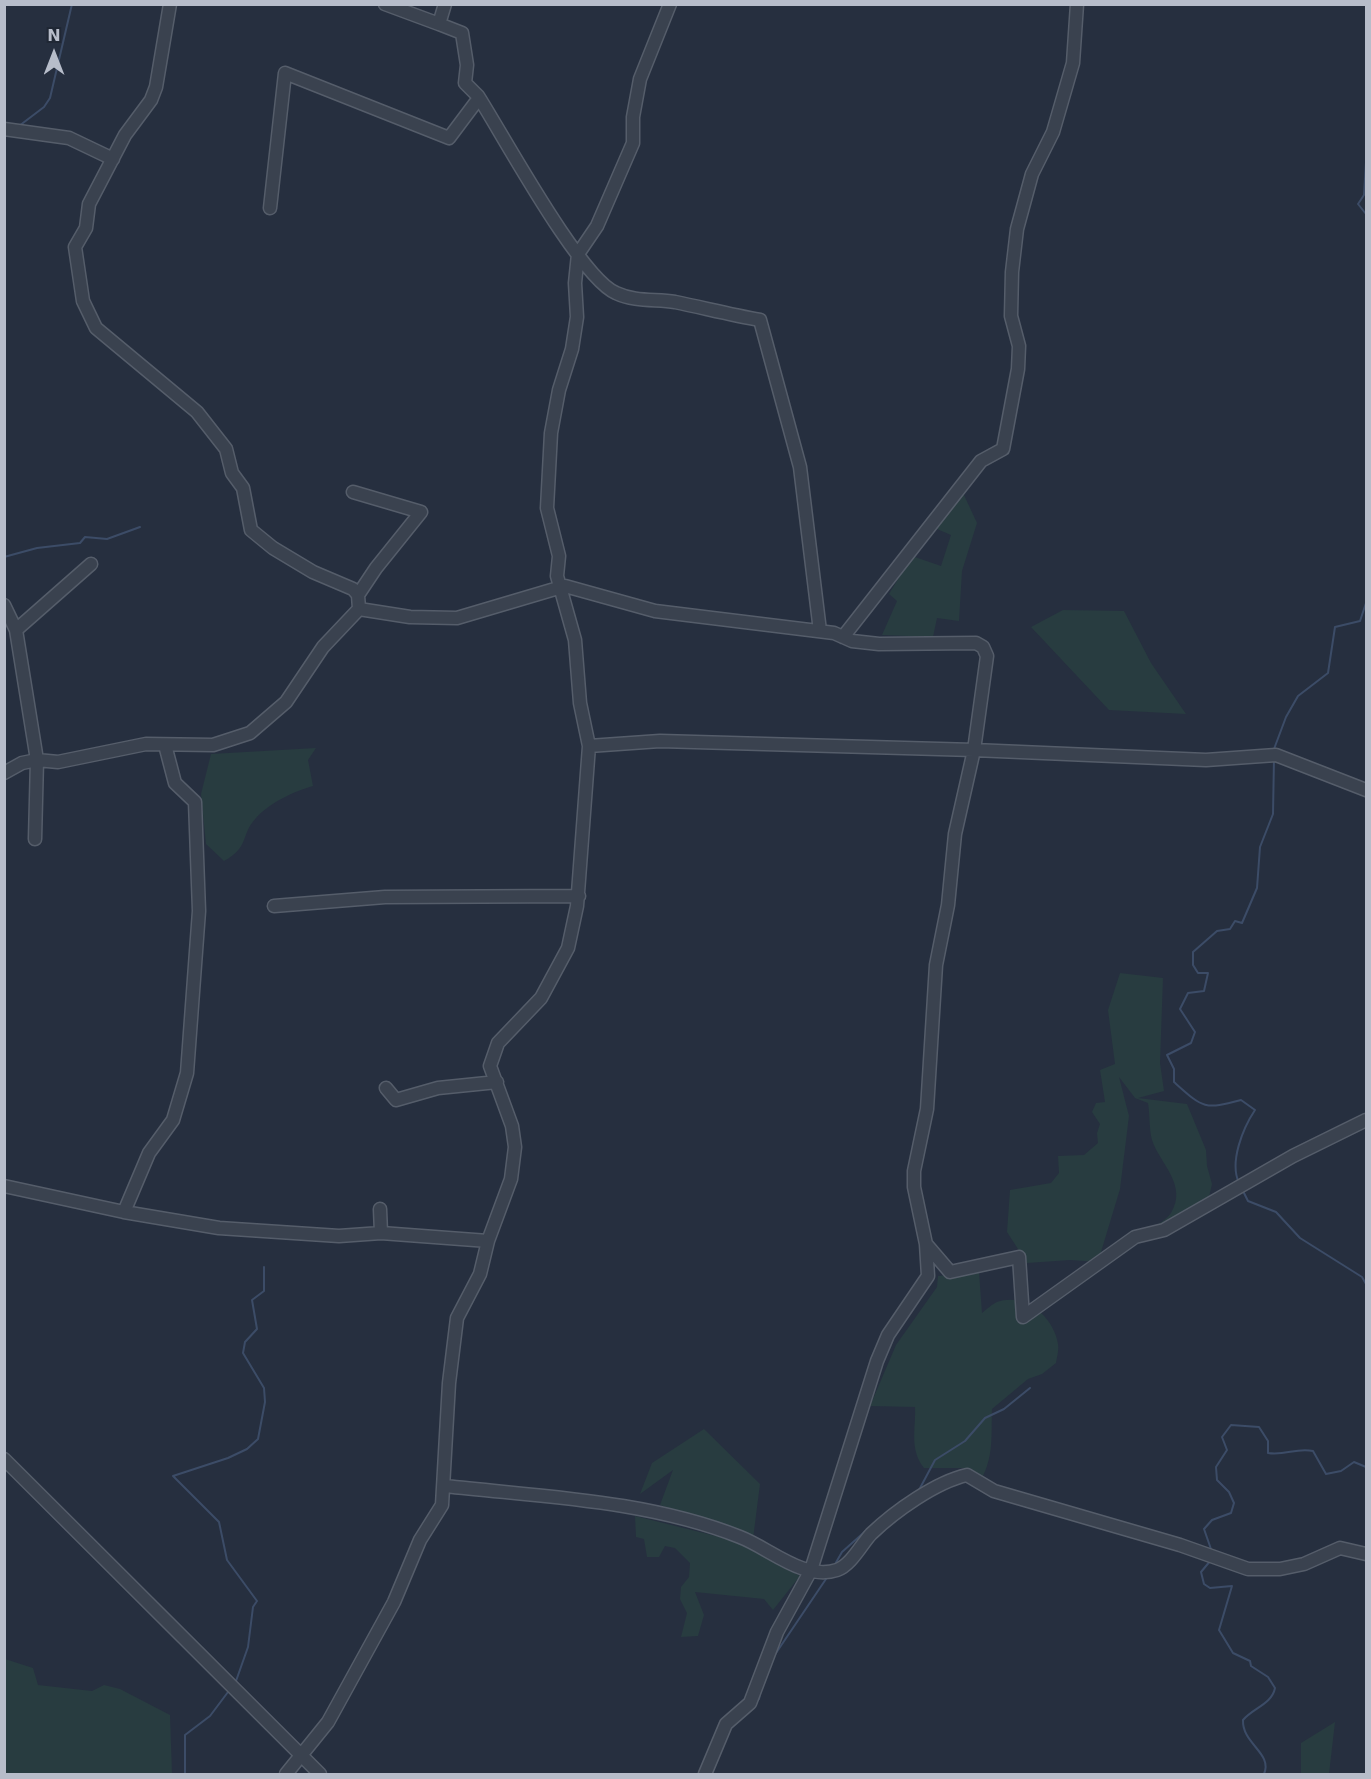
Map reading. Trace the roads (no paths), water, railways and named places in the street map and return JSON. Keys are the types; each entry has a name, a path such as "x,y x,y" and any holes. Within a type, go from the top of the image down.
{"street":[{"path":"170,4 156,87 151,100 125,135 112,159 89,204 86,228 75,247 83,301 96,328 197,412 226,449 232,473 243,488 250,530 283,554 313,572 353,590 358,595"},
{"path":"385,4 462,33 467,65 465,83 479,98 595,277 615,293 642,300 673,302 760,320 800,467 820,631"},
{"path":"439,24 445,4"},
{"path":"286,1774 328,1722 394,1602 420,1540 442,1504 445,1486 449,1383 457,1318 480,1274 488,1241 512,1179 515,1147 512,1126 490,1066 498,1043 541,998 568,948 579,896 589,746 580,703 574,640 557,576 559,556 548,508 551,433 559,390 572,349 577,317 575,283 578,254 597,226 633,142 633,117 640,79 669,4"},
{"path":"843,637 981,461 1003,449 1018,369 1019,346 1011,316 1012,272 1017,229 1032,174 1053,132 1073,63 1077,4"},
{"path":"270,208 285,73 449,138 479,98"},
{"path":"4,129 69,138 112,159"},
{"path":"4,773 21,763 37,760 58,762 146,744 213,745 250,733 286,702 323,647 359,609 358,595 376,568 421,512 353,492"},
{"path":"16,630 91,564"},
{"path":"359,609 410,617 457,618 565,586 655,611 820,631 852,641 879,644 976,644 983,647 987,656 974,750 955,834 948,905 936,965 927,1109 914,1171 914,1187 926,1244 928,1276 888,1335 877,1361 811,1570 777,1632 750,1703 726,1724 705,1774"},
{"path":"4,604 16,630 37,760 35,839"},
{"path":"589,746 660,741 974,750 1206,760 1276,755 1366,790"},
{"path":"124,1212 149,1153 173,1120 187,1073 199,911 195,802 175,783 165,745"},
{"path":"274,906 385,897 579,896"},
{"path":"386,1088 396,1100 438,1088 497,1082"},
{"path":"926,1244 950,1272 1019,1257 1023,1317 1135,1237 1164,1230 1293,1156 1366,1120"},
{"path":"4,1186 124,1212 228,1228 339,1236 381,1233 488,1241"},
{"path":"380,1209 381,1233"},
{"path":"4,1459 320,1774"},
{"path":"445,1486 646,1509 741,1537 806,1570 837,1570 872,1534 912,1503 939,1484 967,1475 994,1491 1180,1545 1248,1569 1280,1569 1304,1564 1340,1548 1366,1554"}],"waterway":[{"path":"19,126 44,107 50,98 72,4"},
{"path":"1366,162 1364,195 1358,204 1366,214"},
{"path":"4,557 37,548 80,543 85,537 107,539 140,527"},
{"path":"1274,749 1286,717 1298,696 1328,673 1335,627 1360,621 1366,603"},
{"path":"1239,1183 1236,1175 1239,1145 1255,1110 1241,1100 1211,1106 1198,1102 1174,1082 1174,1069 1167,1055 1191,1043 1195,1032 1180,1009 1188,993 1204,991 1208,973 1198,973 1193,965 1193,952 1217,931 1230,929 1235,921 1242,923 1257,888 1260,847 1273,814 1274,758"},
{"path":"1243,1191 1248,1201 1276,1212 1300,1238 1362,1277 1366,1284"},
{"path":"236,1681 248,1647 253,1607 257,1601 227,1560 219,1522 173,1476 228,1458 247,1449 258,1439 265,1402 264,1388 243,1353 245,1342 257,1329 252,1300 264,1291 264,1267"},
{"path":"919,1490 935,1460 965,1441 985,1418 1004,1409 1030,1388"},
{"path":"1212,1552 1204,1529 1212,1520 1231,1513 1234,1503 1229,1492 1217,1480 1216,1467 1227,1450 1222,1437 1231,1425 1259,1427 1268,1441 1268,1453 1313,1451 1326,1474 1341,1471 1354,1462 1366,1467"},
{"path":"834,1566 842,1552 879,1519"},
{"path":"1211,1560 1201,1572 1204,1584 1210,1588 1232,1586 1219,1630 1233,1653 1250,1661 1251,1666 1268,1677 1275,1688 1270,1698 1243,1720 1247,1736 1264,1760 1266,1767 1264,1774"},
{"path":"774,1656 828,1576"},
{"path":"759,1699 761,1689"},
{"path":"185,1774 185,1735 210,1716 228,1692"}]}
